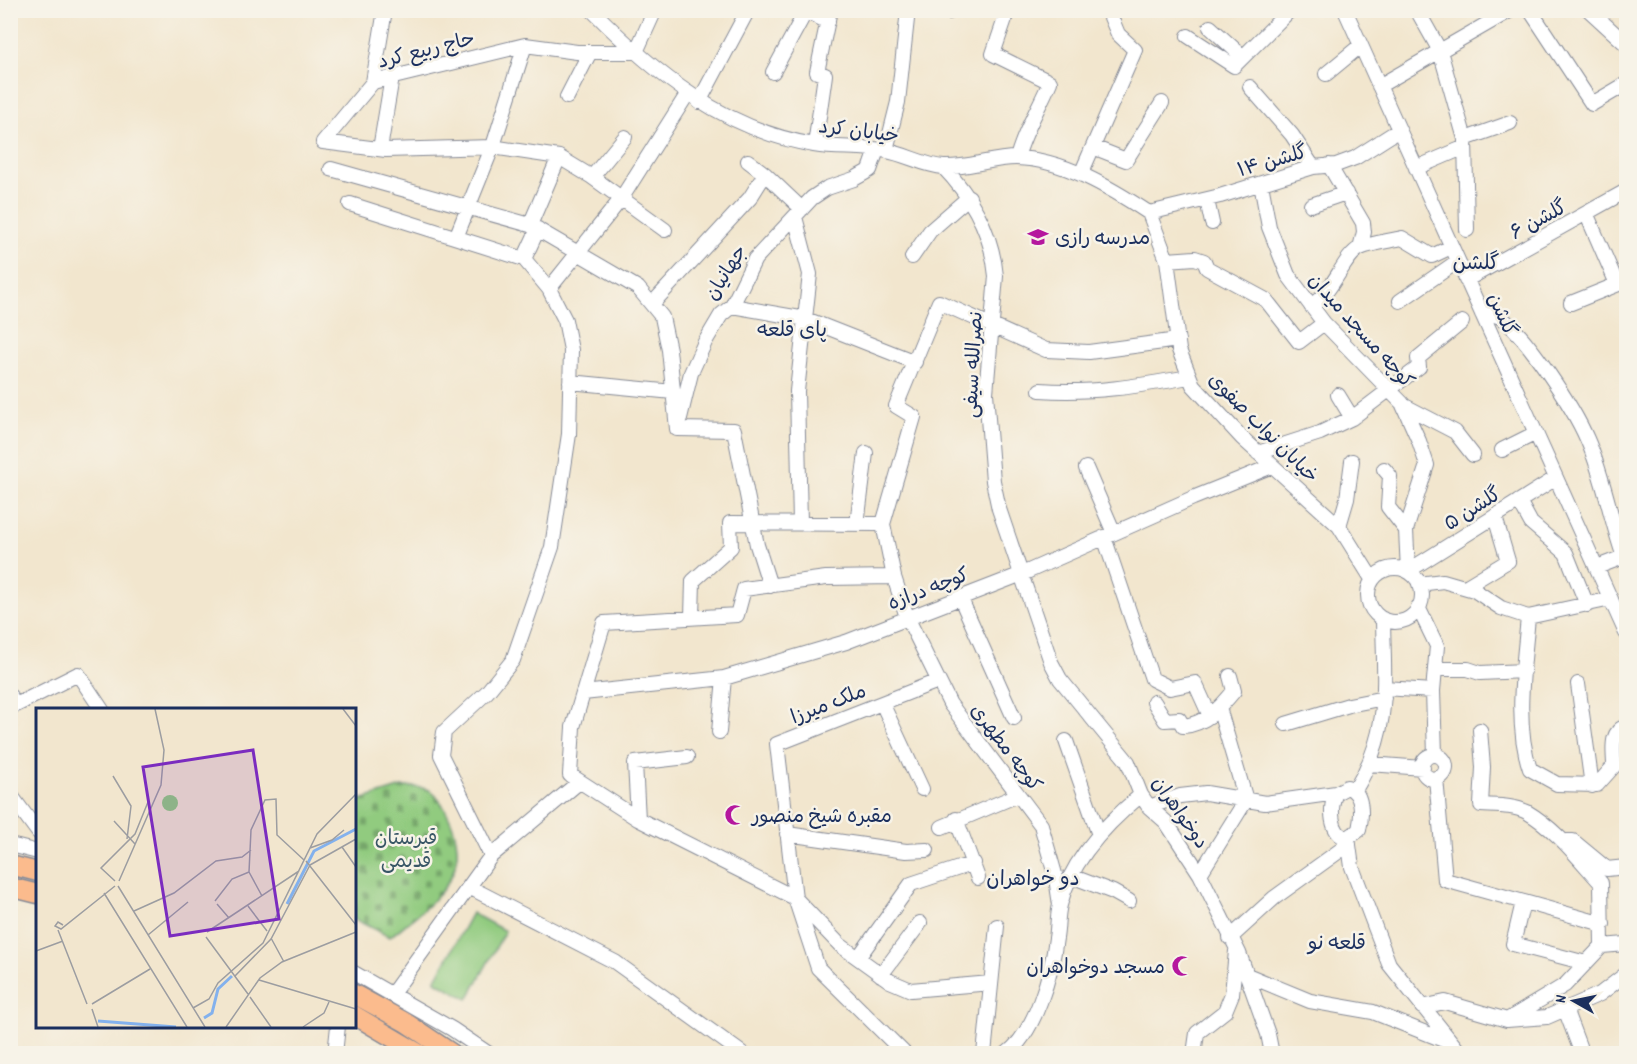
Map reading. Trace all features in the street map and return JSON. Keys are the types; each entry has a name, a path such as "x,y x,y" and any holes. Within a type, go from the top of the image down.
{"main road":[{"path":"10,865 36,872"},
{"path":"10,886 36,893"},
{"path":"356,994 388,1002 453,1053"},
{"path":"356,1016 420,1053"}],"street":[{"path":"373,82 385,10"},
{"name":"خیابان کرد","path":"592,10 636,52 693,98 762,132 815,145 881,150 943,167 1017,158 1036,160 1081,174 1149,213"},
{"path":"636,52 655,10"},
{"path":"549,289 621,199 693,98 748,10"},
{"path":"773,72 806,10 829,16 817,72 825,75 815,145"},
{"name":"جهانیان","path":"677,429 691,373 705,342 721,315 732,306 754,259 798,213 827,188 854,179 870,170 881,150 898,102 908,10"},
{"path":"1008,10 993,54 1050,82 1038,111 1023,134 1017,158"},
{"name":"گلشن","path":"1345,10 1626,633"},
{"path":"1417,10 1440,51 1465,143 1467,230"},
{"path":"1379,86 1511,10"},
{"path":"1530,10 1592,104 1626,84"},
{"path":"1589,10 1626,44"},
{"path":"1188,36 1234,66 1288,11"},
{"path":"1081,174 1134,50 1118,34 1111,12"},
{"path":"1210,27 1243,57"},
{"path":"457,235 492,147 525,45"},
{"name":"حاج ربیع کرد","path":"380,149 323,142 373,82 525,45 590,52 636,52"},
{"path":"1326,74 1360,46"},
{"path":"567,97 590,52"},
{"path":"392,77 380,149 492,147 559,157 592,177 665,230"},
{"path":"1250,87 1292,135 1313,167"},
{"path":"1093,147 1126,160 1162,104"},
{"path":"1416,168 1510,123"},
{"name":"گلشن ۱۴","path":"1149,213 1207,200 1313,167 1355,158 1399,130"},
{"path":"592,177 625,137"},
{"path":"524,259 559,157"},
{"path":"748,161 765,174 798,213 810,274 797,391 800,523"},
{"path":"1329,165 1363,223 1364,232 1360,249"},
{"name":"نصرالله سیفی","path":"943,167 969,197 989,238 995,259 996,276 986,393 993,481 999,509 1022,574"},
{"path":"331,169 534,227 638,288 662,316 677,429 735,430 757,545 770,585"},
{"path":"652,304 750,198 765,174"},
{"name":"کوچه مسجد میدان","path":"1261,184 1269,227 1288,275 1324,323 1403,405 1427,465 1406,530 1408,571"},
{"name":"گلشن ۶","path":"1466,280 1587,215 1626,191"},
{"path":"1311,205 1346,193"},
{"path":"912,257 930,231 969,197"},
{"path":"1207,200 1212,223"},
{"path":"350,204 457,235 524,259 549,289 565,320 571,350 569,434 552,546 513,660 487,692 444,732 441,755 491,856"},
{"name":"خیابان نواب صفوی","path":"1149,213 1167,260 1178,340 1189,377 1202,398 1258,453 1339,526 1372,579"},
{"path":"1570,303 1622,282 1587,215"},
{"path":"1311,306 1324,298 1349,257 1360,249 1402,238 1432,256 1451,247"},
{"path":"1167,260 1195,258 1204,261 1208,268 1266,300 1299,342 1324,323"},
{"path":"1400,301 1458,261"},
{"path":"692,618 693,581 731,547 730,523 883,524 914,417 896,406 939,302 1046,350 1089,352 1178,340"},
{"path":"732,306 806,319 915,362"},
{"path":"1482,314 1498,315 1525,340 1587,437 1601,476 1610,519 1625,557 1597,567"},
{"path":"1258,453 1320,433 1352,418 1419,367 1418,358 1462,322"},
{"path":"1040,390 1068,392 1131,388 1189,377"},
{"path":"570,382 673,392"},
{"path":"1338,395 1352,418"},
{"path":"1403,405 1455,432 1473,455"},
{"path":"1502,450 1536,433"},
{"path":"857,524 866,453"},
{"path":"1339,526 1347,499 1352,461"},
{"name":"کوچه درازه","path":"583,693 724,678 846,642 1022,574 1272,466"},
{"path":"1086,468 1109,535 1152,679 1170,688 1195,683 1215,712 1246,800"},
{"path":"1384,469 1390,476 1388,507 1406,530"},
{"name":"گلشن ۵","path":"1408,571 1556,478"},
{"path":"1519,501 1531,524 1566,553 1587,604"},
{"path":"1465,587 1508,561 1495,517"},
{"name":"کوچه مطهری","path":"883,524 894,577 907,617 950,704 1041,825 1056,878 1060,905"},
{"path":"1392,568 1408,571 1419,584 1421,596 1418,607 1403,620 1383,619 1374,612 1369,602 1368,590 1372,579 1392,568"},
{"name":"دوخواهران","path":"1022,574 1060,679 1128,762 1141,795 1149,807 1172,830 1200,874 1247,975 1268,1034 1272,1053"},
{"path":"894,577 826,578 744,589 737,615 604,623 573,727 570,775 578,783 638,819 795,898 840,945 881,975 911,990 991,983"},
{"path":"1419,584 1443,581 1465,587 1474,590 1501,608 1528,618 1611,599"},
{"path":"960,597 1014,718"},
{"path":"1418,607 1437,646 1433,691 1435,754"},
{"path":"1528,618 1524,671 1523,750 1530,769 1557,784 1597,785 1614,766 1614,735 1618,729 1626,726"},
{"path":"1354,790 1370,764 1381,729 1384,693 1383,619"},
{"path":"1436,669 1468,669 1480,673 1524,671"},
{"path":"10,696 16,705 78,674 101,708"},
{"path":"1154,702 1165,720 1179,719 1183,726 1196,725 1215,712 1234,691 1230,676"},
{"path":"719,732 724,678"},
{"name":"ملک میرزا","path":"905,1053 818,968 795,898 777,744 938,681"},
{"path":"1578,684 1592,786"},
{"path":"1286,724 1384,693 1433,691"},
{"path":"882,703 922,789"},
{"path":"1480,730 1483,767 1481,805 1510,807 1526,812 1562,841 1601,883 1602,946 1565,985 1507,1020"},
{"path":"1066,741 1099,834"},
{"path":"1435,754 1442,757 1446,764 1443,775 1436,778 1426,775 1423,768 1427,757 1435,754"},
{"path":"638,819 635,763 687,757"},
{"path":"1370,764 1423,768"},
{"path":"1436,778 1445,880 1603,924"},
{"path":"388,1002 491,856 578,783"},
{"path":"1194,1053 1197,1033 1225,1011 1232,994 1233,944 1274,898 1349,841 1356,834 1360,826 1360,798 1354,790 1342,788 1336,793 1333,801 1335,830 1349,841"},
{"path":"1149,807 1180,796 1206,793 1237,796 1265,803 1336,793"},
{"path":"10,794 36,829"},
{"path":"942,827 956,819 1018,795"},
{"path":"1015,1051 1030,1026 1048,973 1056,940 1060,905 1071,876 1099,834 1114,817 1141,795"},
{"path":"1200,874 1246,800"},
{"path":"956,819 978,878"},
{"path":"787,834 906,850 927,850"},
{"path":"1349,841 1352,867 1389,964 1457,1049"},
{"path":"1562,841 1573,841 1607,869 1626,867"},
{"path":"10,845 36,852"},
{"path":"858,958 911,884 974,863"},
{"path":"1071,876 1113,892 1129,901"},
{"path":"469,887 615,962 743,1053"},
{"path":"1523,902 1513,944 1586,963"},
{"path":"881,975 920,923"},
{"path":"984,1053 997,926"},
{"path":"1602,946 1626,944"},
{"path":"1422,1006 1445,1002 1507,1020 1547,1017 1599,994 1626,974"},
{"path":"356,975 388,1002 489,1053"},
{"path":"1247,975 1310,1001 1373,1012 1457,1049"},
{"path":"1566,1009 1582,1053"},
{"path":"335,1053 338,1028"}],"green space":[{"name":"قبرستان قدیمی","path":"402,787 424,788 437,797 455,833 457,852 454,869 447,884 436,898 390,937 356,920 356,801"},
{"path":"472,913 505,931 468,999 435,981"}],"place":[{"name":"مدرسه رازی","path":"1038,237"},
{"name":"مقبره شیخ منصور","path":"735,815"},
{"name":"مسجد دوخواهران","path":"1182,966"}],"district":[{"name":"گلشن","path":"1476,262"},
{"name":"پای قلعه","path":"792,329"},
{"name":"دو خواهران","path":"1033,878"},
{"name":"قلعه نو","path":"1337,942"}]}
